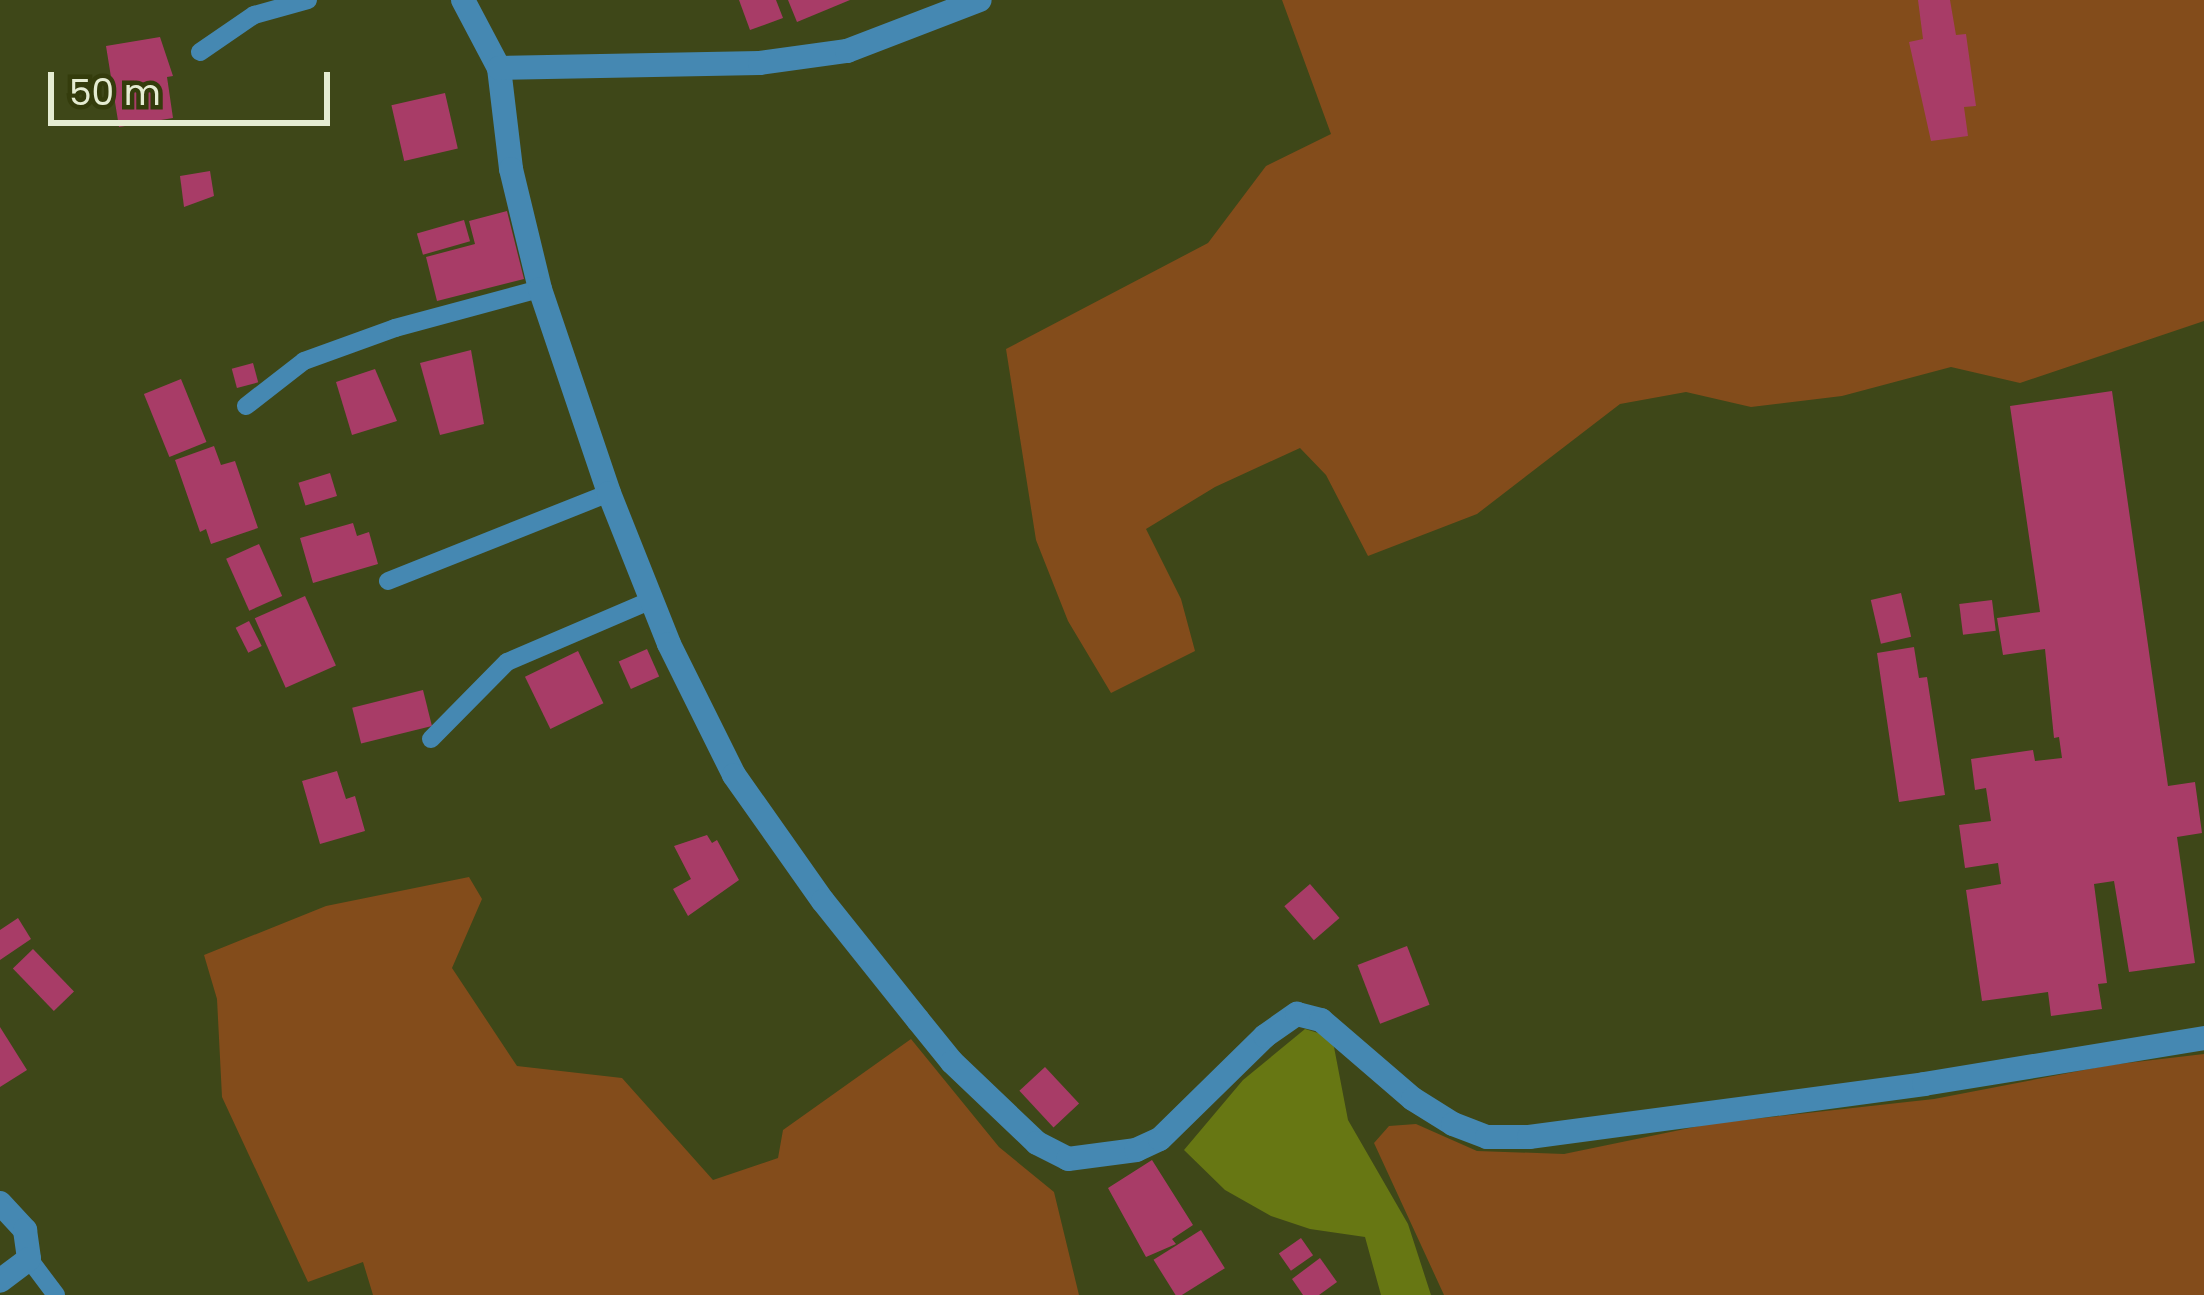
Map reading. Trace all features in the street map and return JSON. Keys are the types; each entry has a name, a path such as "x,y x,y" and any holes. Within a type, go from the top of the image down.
{"street":[{"path":"464,0 499,68 511,169 540,289 609,493 652,600 734,775 823,901 952,1062 1037,1142 1068,1159 1136,1150 1160,1139 1264,1036 1297,1014 1321,1020 1413,1099 1453,1124 1487,1136 1529,1137 1924,1084 2204,1038"},
{"path":"499,68 760,63 847,51 980,0"},
{"path":"0,1203 25,1230 29,1258 0,1281"}],"lane":[{"path":"200,52 251,8 308,0"},
{"path":"246,406 304,361 395,328 540,289"},
{"path":"388,581 609,493"},
{"path":"430,739 507,662 652,600"},
{"path":"29,1258 56,1295"}],"shaded area":[{"path":"1282,0 2204,0 2204,321 2020,383 1951,367 1842,396 1751,407 1686,392 1620,404 1477,514 1368,556 1326,475 1300,448 1215,487 1146,529 1181,599 1195,651 1111,693 1068,621 1036,540 1006,349 1208,243 1266,166 1331,134"},
{"path":"469,877 482,899 452,968 517,1066 622,1078 713,1180 778,1158 783,1130 911,1039 999,1147 1054,1192 1079,1295 373,1295 363,1262 308,1282 222,1097 217,999 204,955 326,906"},
{"path":"1305,1029 1325,1035 1334,1047 1348,1120 1408,1224 1431,1295 1381,1295 1365,1237 1310,1229 1271,1216 1225,1190 1184,1150 1243,1080"},
{"path":"2204,1054 2204,1295 1444,1295 1374,1143 1389,1126 1416,1124 1477,1151 1564,1154 1709,1124 1934,1099 2110,1065"}],"building":[{"path":"739,0 776,0 783,18 750,30"},
{"path":"788,0 850,0 797,22"},
{"path":"1918,0 1950,0 1956,35 1966,34 1976,106 1964,107 1968,136 1931,141 1909,42 1923,39"},
{"path":"160,37 173,76 167,77 173,118 119,127 106,46"},
{"path":"445,93 458,149 404,161 391,105"},
{"path":"210,171 214,196 184,207 180,176"},
{"path":"507,211 524,279 437,301 426,257 475,244 469,221"},
{"path":"464,220 470,241 423,255 417,234"},
{"path":"471,350 484,424 440,435 420,363"},
{"path":"253,363 258,382 237,388 232,369"},
{"path":"375,369 397,421 352,435 336,382"},
{"path":"181,379 206,442 169,457 144,394"},
{"path":"2112,391 2168,786 2195,782 2202,833 2177,837 2195,963 2129,972 2114,881 2094,884 2107,983 2098,984 2102,1009 2051,1016 2048,992 1982,1001 1966,890 2001,884 1998,863 1965,868 1959,825 1991,821 1986,788 1975,790 1971,759 2033,750 2035,761 2062,758 2059,737 2054,738 2045,649 2003,655 1997,618 2040,612 2010,406"},
{"path":"214,446 221,465 235,461 258,528 211,544 206,529 200,532 175,460"},
{"path":"330,473 337,496 305,506 298,483"},
{"path":"353,523 357,536 369,532 378,564 313,583 300,538"},
{"path":"259,544 282,596 249,611 226,559"},
{"path":"1901,593 1911,637 1881,644 1871,600"},
{"path":"305,596 336,665 286,688 255,618"},
{"path":"1992,600 1996,631 1963,635 1959,604"},
{"path":"249,621 262,646 248,653 236,628"},
{"path":"1914,647 1919,678 1927,677 1945,795 1899,802 1877,653"},
{"path":"647,649 659,676 631,689 619,662"},
{"path":"578,651 603,703 550,729 525,677"},
{"path":"423,690 432,726 361,744 352,708"},
{"path":"337,771 346,799 355,796 365,831 320,844 302,781"},
{"path":"707,835 712,843 717,840 739,880 688,916 673,889 691,879 674,846"},
{"path":"1310,884 1340,918 1314,940 1284,906"},
{"path":"18,918 31,939 0,960 0,930"},
{"path":"1407,946 1430,1005 1380,1024 1358,965"},
{"path":"33,949 74,991 54,1011 13,968"},
{"path":"0,1027 27,1070 0,1087"},
{"path":"1045,1067 1079,1104 1054,1127 1019,1091"},
{"path":"1152,1160 1193,1225 1172,1239 1176,1244 1146,1257 1108,1188"},
{"path":"1201,1230 1225,1268 1176,1295 1154,1260"},
{"path":"1301,1238 1313,1255 1291,1271 1279,1253"},
{"path":"1320,1258 1337,1282 1319,1295 1303,1295 1292,1279"}]}
